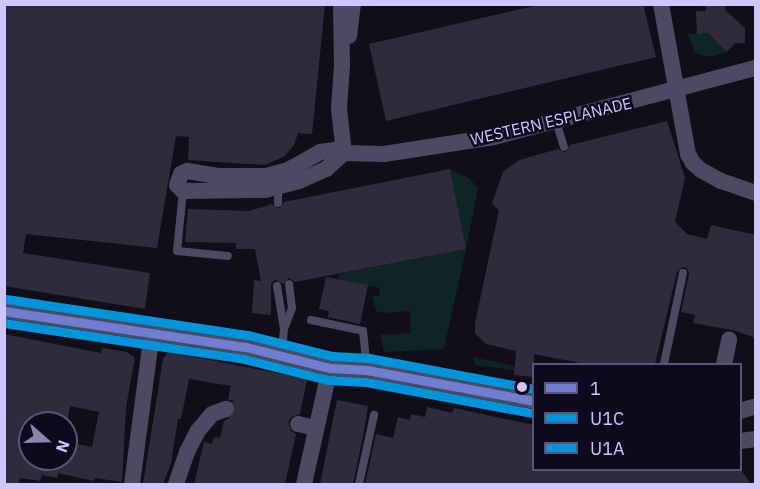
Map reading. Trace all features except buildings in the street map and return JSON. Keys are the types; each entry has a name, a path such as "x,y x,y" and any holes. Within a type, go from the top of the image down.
{"street":[{"path":"176,187 265,190 278,195 326,169 344,153 339,109 342,65 341,4"},
{"path":"342,65 353,4"},
{"path":"661,4 688,154 693,163 721,181 746,184"},
{"name":"WESTERN ESPLANADE","path":"176,187 181,174 197,166 277,174 320,152 335,150 344,153 384,154 494,137 756,68"},
{"path":"7,311 282,354 330,368 367,370 532,401"},
{"path":"132,484 152,333"},
{"path":"724,363 729,340"},
{"path":"304,484 330,368"},
{"path":"176,484 197,432 212,414 226,409"},
{"path":"298,424 316,428"}],"lane":[{"path":"556,121 564,147"},
{"path":"176,187 177,251 228,256"},
{"path":"664,363 683,273"},
{"path":"284,329 292,308 289,284"},
{"path":"277,286 284,329 282,354"},
{"path":"311,320 363,331 367,370"},
{"path":"359,484 374,415"}],"green space":[{"path":"708,33 727,52 710,57 695,53 688,34"},
{"path":"450,169 469,178 478,188 444,349 384,352 380,335 411,333 410,311 383,313 376,311 372,295 379,296 380,288 338,280 339,274 465,249"},
{"path":"473,357 532,370 532,373 475,365"}],"tunnel":[{"path":"226,409 298,424"}],"transit line":[{"name":"U1A","path":"6,299 248,335 332,356 369,358 532,389"},
{"name":"1","path":"4,311 246,347 330,368 367,370 532,401"},
{"name":"U1C","path":"4,323 244,359 328,380 366,382 532,413"}]}
